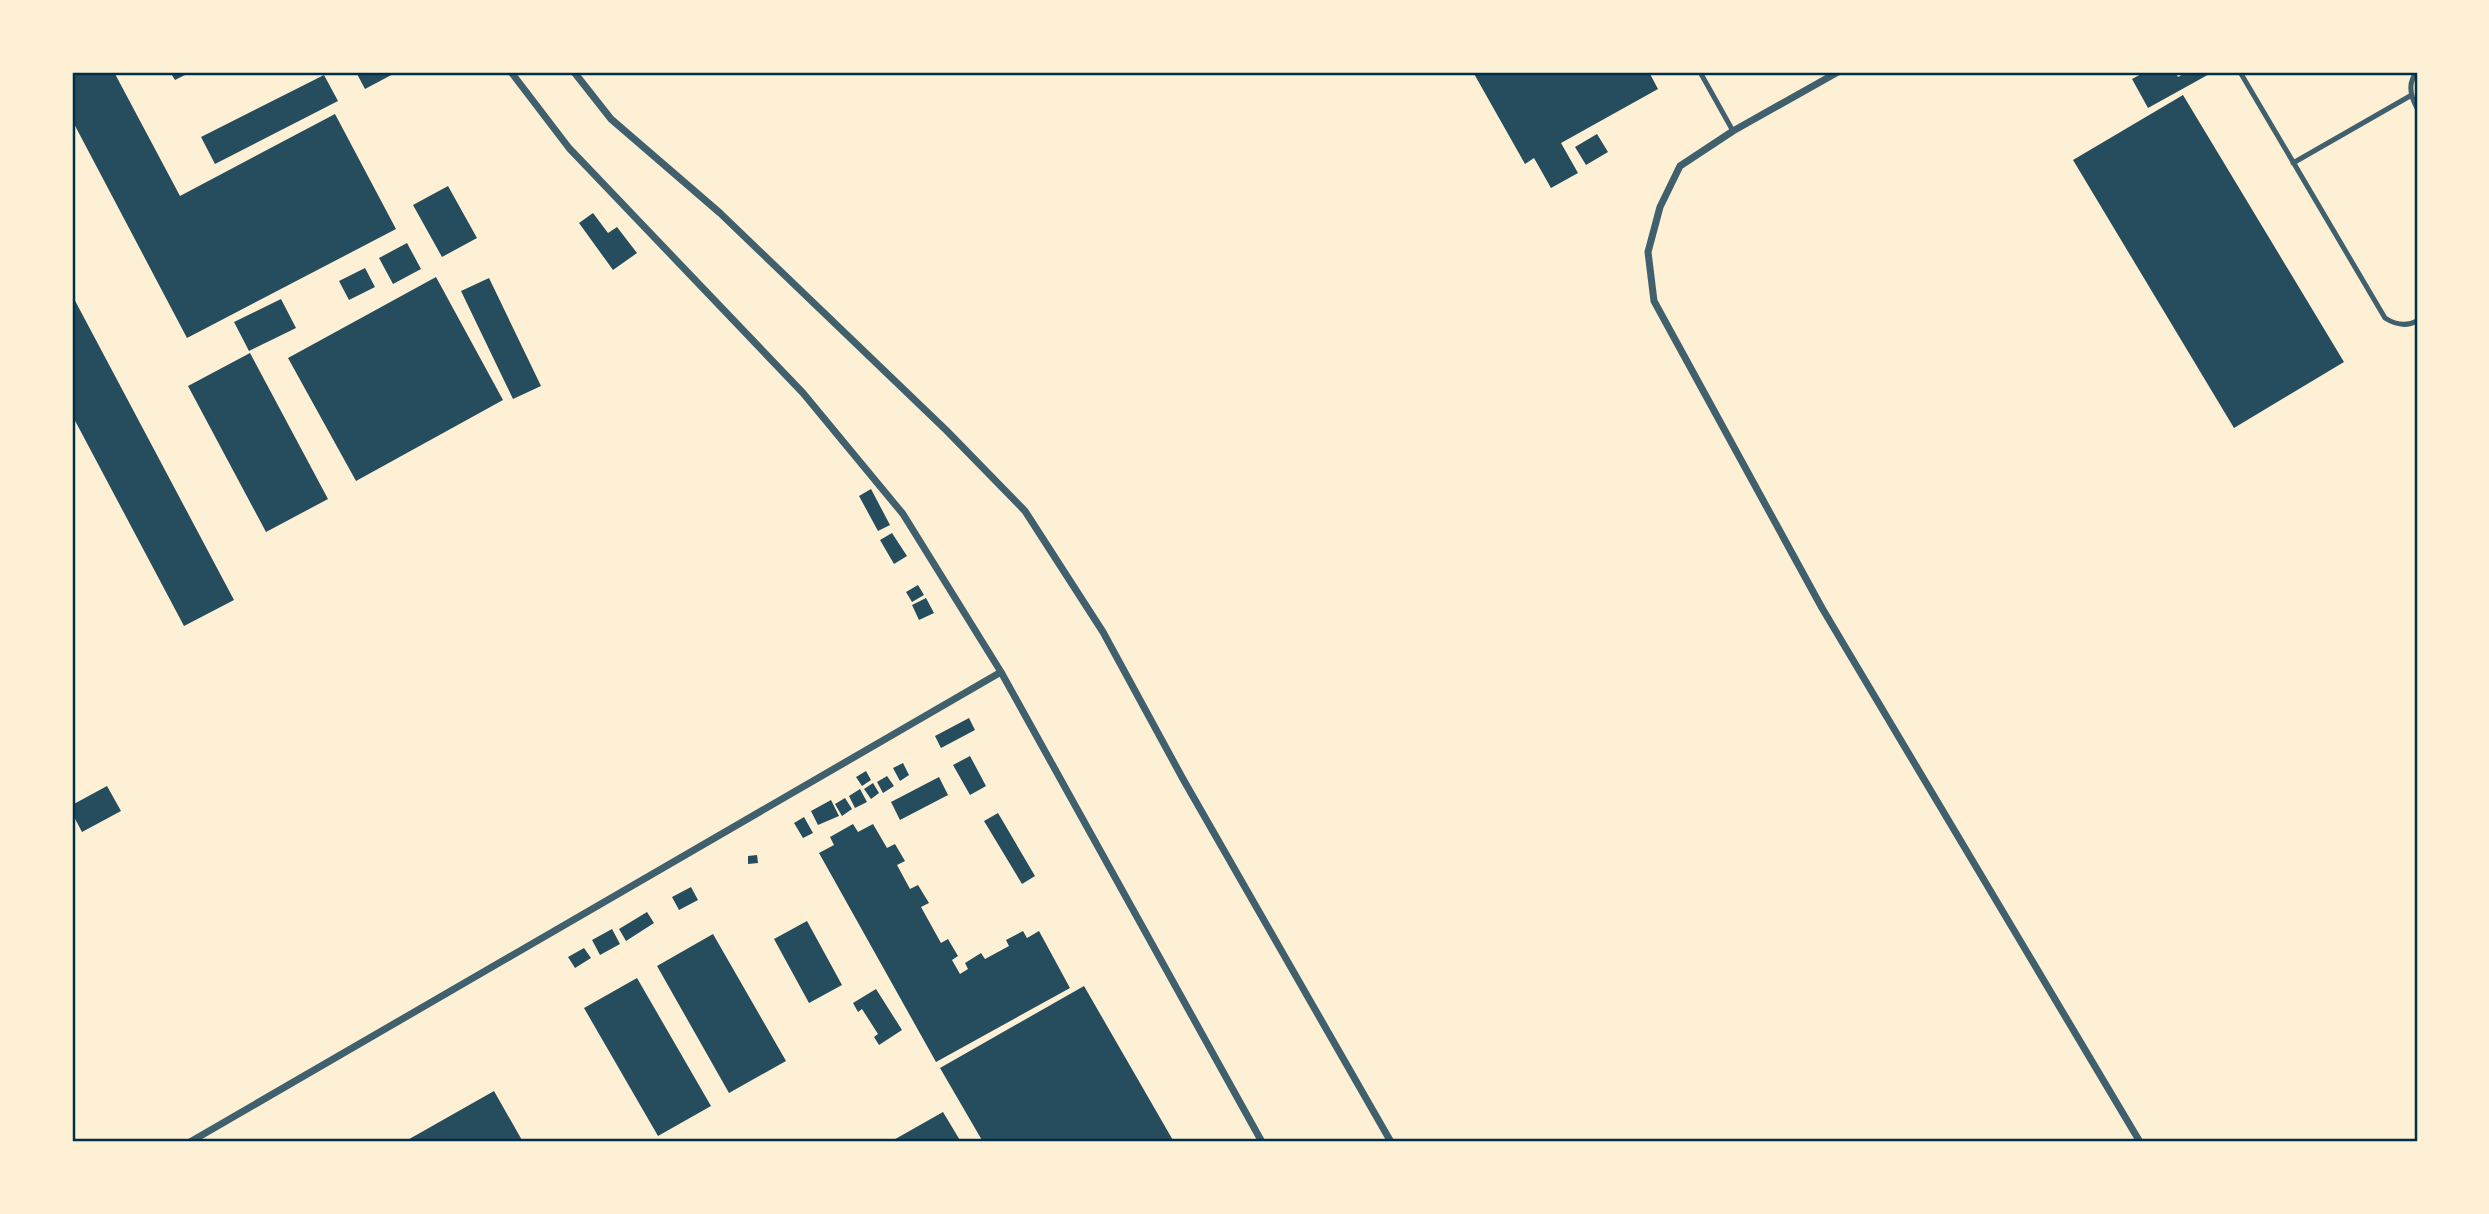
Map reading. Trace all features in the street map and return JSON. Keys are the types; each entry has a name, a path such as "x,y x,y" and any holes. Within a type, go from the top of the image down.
{"street":[{"path":"511,72 569,148 803,393 903,514 1001,672 1262,1142"},
{"path":"574,72 611,119 720,213 946,430 1026,511 1103,632 1183,779 1391,1142"},
{"path":"1838,72 1734,131 1679,166 1660,207 1648,252 1654,301 1842,642 2140,1142"},
{"path":"190,1142 1001,672"}],"lane":[{"path":"1700,72 1734,131"},
{"path":"2240,72 2385,318 2394,324 2410,325 2417,321"},
{"path":"2417,72 2413,76 2410,96 2417,108"},
{"path":"2292,163 2410,96"}],"building":[{"path":"72,72 114,72 180,196 335,114 396,229 187,338 72,120"},
{"path":"170,72 191,72 175,80"},
{"path":"356,72 397,72 365,89"},
{"path":"1473,72 1649,72 1658,89 1561,143 1578,173 1551,188 1534,158 1525,164"},
{"path":"2145,72 2175,72 2178,77 2187,72 2213,72 2148,108 2132,79"},
{"path":"324,75 338,101 215,164 201,137"},
{"path":"2183,95 2344,362 2234,428 2073,160"},
{"path":"1597,134 1608,152 1586,165 1575,147"},
{"path":"448,186 477,238 442,257 413,205"},
{"path":"593,213 608,233 617,227 637,253 613,270 579,223"},
{"path":"407,243 421,269 393,284 379,258"},
{"path":"365,268 375,287 349,300 339,281"},
{"path":"436,277 503,400 356,481 288,358"},
{"path":"489,278 541,386 513,399 461,291"},
{"path":"72,295 234,600 184,626 72,415"},
{"path":"281,299 296,328 249,351 234,322"},
{"path":"250,353 328,499 266,532 188,386"},
{"path":"871,489 890,525 878,531 859,496"},
{"path":"892,533 907,556 894,564 880,540"},
{"path":"918,585 924,595 912,602 906,592"},
{"path":"926,598 934,613 919,620 912,605"},
{"path":"969,718 975,730 941,748 935,736"},
{"path":"970,756 986,786 970,795 953,765"},
{"path":"903,763 909,775 900,781 893,768"},
{"path":"866,771 871,780 862,786 856,777"},
{"path":"887,776 894,786 883,793 877,782"},
{"path":"939,777 948,795 900,820 891,802"},
{"path":"873,783 879,793 871,799 864,789"},
{"path":"107,786 121,811 82,832 72,813 72,805"},
{"path":"860,789 867,802 855,808 849,796"},
{"path":"845,798 852,809 842,816 835,804"},
{"path":"831,800 839,816 818,825 811,811"},
{"path":"998,813 1035,876 1022,884 984,821"},
{"path":"804,817 813,833 803,838 794,823"},
{"path":"853,824 858,832 873,824 887,848 895,844 905,861 897,865 910,889 918,885 929,903 921,907 941,943 948,939 958,956 952,960 960,974 968,969 965,963 981,953 985,959 1009,946 1006,940 1023,931 1027,938 1039,931 1070,988 936,1062 819,853 834,845 830,837"},
{"path":"757,855 758,863 748,864 748,856"},
{"path":"691,887 698,900 679,910 672,897"},
{"path":"647,912 654,923 626,941 619,929"},
{"path":"807,921 842,985 809,1003 774,939"},
{"path":"612,929 620,944 600,955 592,940"},
{"path":"713,934 786,1061 729,1093 657,966"},
{"path":"584,948 591,958 575,968 568,957"},
{"path":"637,978 711,1106 658,1136 584,1008"},
{"path":"1084,986 1174,1142 983,1142 940,1068"},
{"path":"876,989 902,1030 879,1045 874,1037 878,1034 862,1009 858,1012 853,1003"},
{"path":"494,1091 523,1142 404,1142"},
{"path":"943,1112 961,1142 890,1142"}]}
